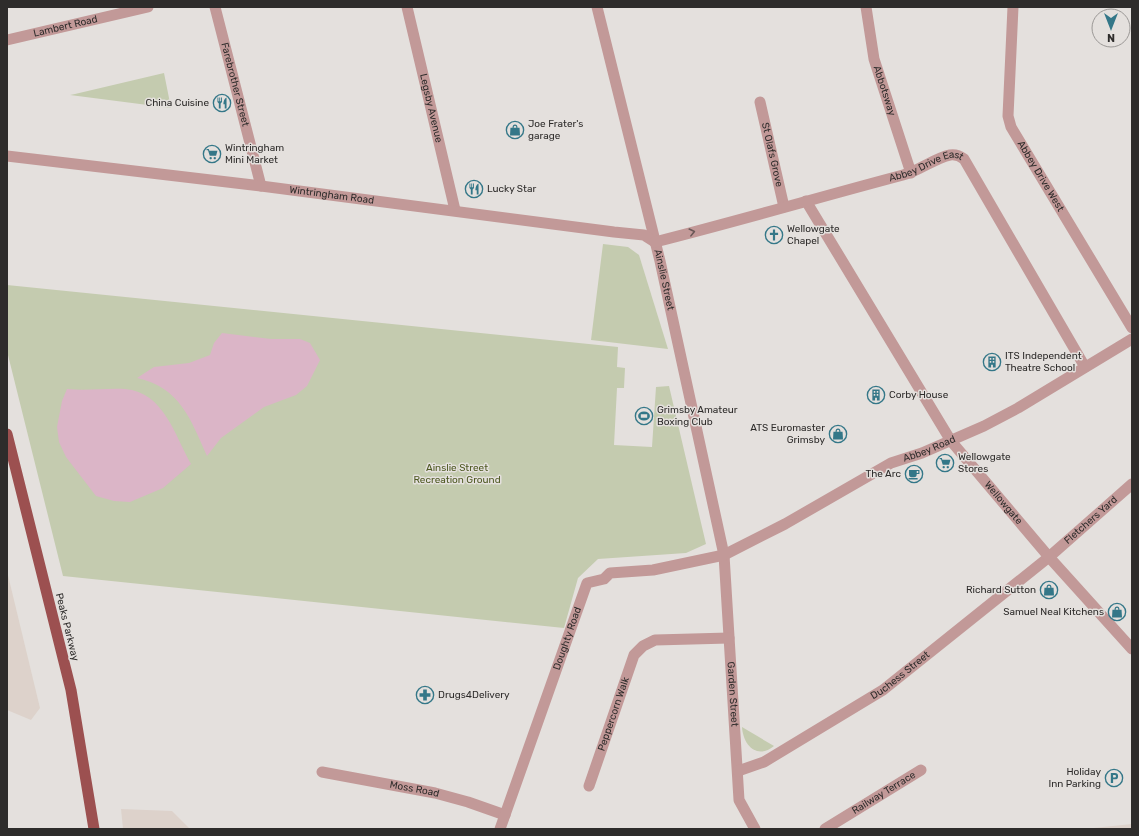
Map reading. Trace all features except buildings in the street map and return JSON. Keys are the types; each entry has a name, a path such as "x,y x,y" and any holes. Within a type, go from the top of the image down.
{"highway":[{"name":"Peaks Parkway","path":"7,434 71,690 94,829"}],"street":[{"name":"Lambert Road","path":"7,40 148,7"},
{"name":"Farebrother Street","path":"215,7 261,186"},
{"name":"Legsby Avenue","path":"407,7 455,210"},
{"name":"Ainslie Street","path":"597,7 655,242 724,555"},
{"name":"Abbotsway","path":"866,7 874,59 911,173"},
{"name":"Abbey Drive West","path":"1013,7 1008,116 1011,127 1132,328"},
{"name":"St Olafs Grove","path":"760,102 784,207"},
{"name":"Abbey Drive East","path":"655,242 740,221 784,207 911,173 950,155 958,155 964,159 1085,368"},
{"name":"Wintringham Road","path":"7,156 455,210 644,235 655,242"},
{"name":"Wellowgate","path":"806,201 951,441 1049,557 1132,649"},
{"name":"Abbey Road","path":"724,555 785,524 891,463 951,441 1018,408 1132,339"},
{"name":"Fletchers Yard","path":"1049,557 1132,484"},
{"name":"Garden Street","path":"724,555 739,800 755,829"},
{"name":"Doughty Road","path":"500,829 587,583 604,579 610,573 653,570 724,555"},
{"name":"Duchess Street","path":"738,771 764,762 883,690 1049,557"},
{"name":"Peppercorn Walk","path":"589,786 634,654 643,646 655,640 729,638"},
{"name":"Railway Terrace","path":"825,829 921,770"},
{"name":"Moss Road","path":"322,772 435,793 468,802 505,815"}],"shaded area":[{"path":"222,333 271,339 300,339 310,343 320,360 307,386 296,395 264,407 221,438 207,456 189,418 174,397 152,382 137,378 154,367 189,363 210,355 214,343"},
{"path":"67,389 125,389 138,392 150,398 167,417 191,464 163,488 130,502 114,501 96,496 66,457 59,442 57,427 62,401"},
{"path":"7,571 40,708 31,720 7,710"},
{"path":"121,809 172,811 190,829 123,829"},
{"path":"1132,824 1132,829 1084,829"}],"green space":[{"path":"164,73 171,108 70,95 75,94"},
{"path":"603,244 628,247 639,255 668,349 591,340"},
{"name":"Ainslie Street Recreation Ground","path":"7,285 618,347 617,367 625,368 624,388 617,388 614,445 652,447 656,387 669,386 706,544 686,553 598,559 578,578 564,628 63,576 7,351"},
{"path":"742,727 774,746 768,750 757,751 748,745 743,734"}],"place":[{"name":"China Cuisine","path":"222,103"},
{"name":"Joe Frater's garage","path":"515,130"},
{"name":"Wintringham Mini Market","path":"212,154"},
{"name":"Lucky Star","path":"474,189"},
{"name":"Wellowgate Chapel","path":"774,235"},
{"name":"ITS Independent Theatre School","path":"992,362"},
{"name":"Corby House","path":"876,395"},
{"name":"Grimsby Amateur Boxing Club","path":"644,416"},
{"name":"ATS Euromaster Grimsby","path":"838,434"},
{"name":"Wellowgate Stores","path":"945,463"},
{"name":"The Arc","path":"914,474"},
{"name":"Richard Sutton","path":"1049,590"},
{"name":"Samuel Neal Kitchens","path":"1117,612"},
{"name":"Drugs4Delivery","path":"425,695"},
{"name":"Holiday Inn Parking","path":"1114,778"}]}
